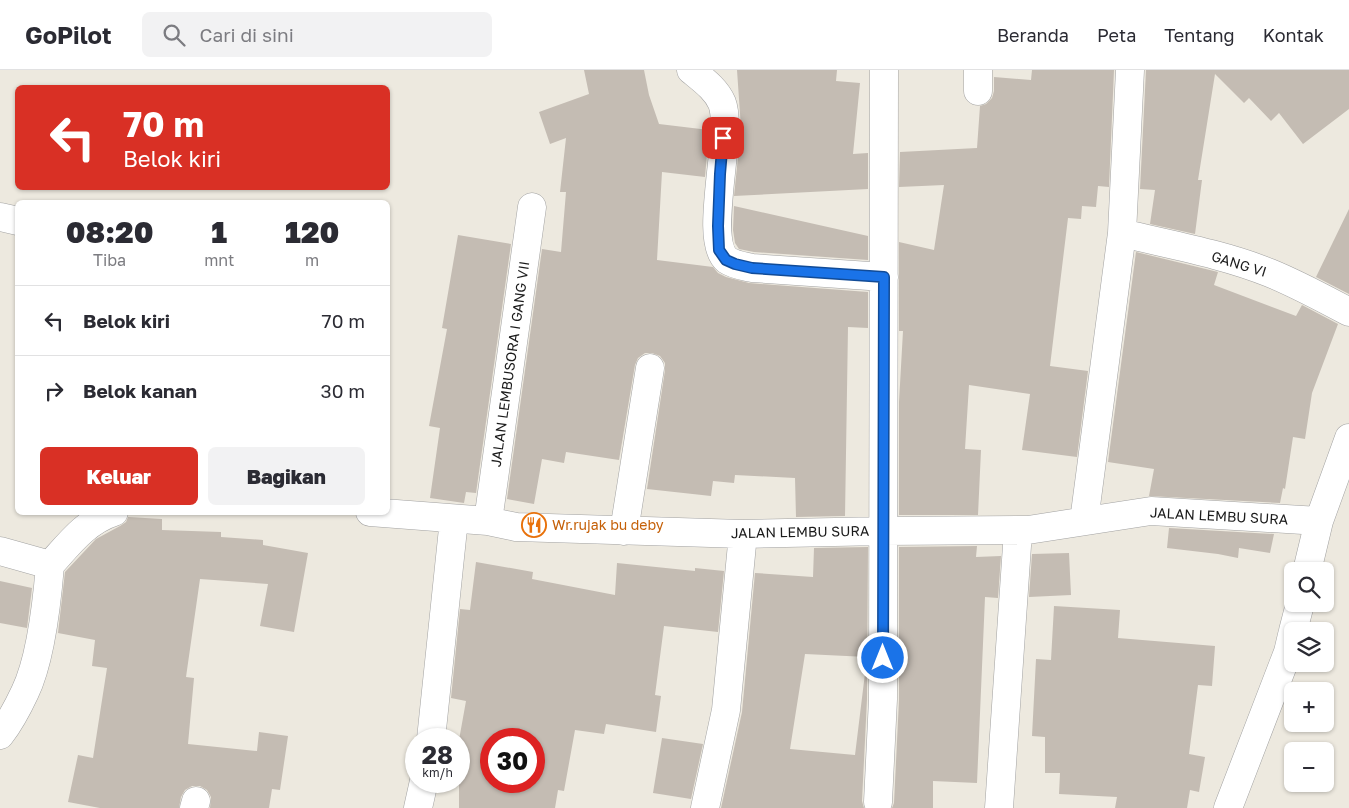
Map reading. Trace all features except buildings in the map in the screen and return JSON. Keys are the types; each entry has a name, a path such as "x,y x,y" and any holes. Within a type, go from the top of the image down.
{"street":[{"path":"691,70 712,88 722,104 725,120 718,226 719,250 726,260 752,268 884,277"},
{"path":"878,802 883,699 884,70"},
{"path":"1084,521 1122,234 1130,70"},
{"name":"JALAN LEMBUSORA I GANG VII","path":"488,521 532,207"},
{"path":"0,217 15,221"},
{"name":"GANG VI","path":"1122,234 1223,257 1268,272 1306,288 1349,312"},
{"path":"624,531 650,368"},
{"path":"1310,562 1319,521 1349,438"},
{"name":"JALAN LEMBU SURA","path":"390,514 488,521 516,527 743,534 1018,531 1151,511 1319,521"},
{"path":"0,735 26,691 36,658 47,600 50,565 78,534 104,515"},
{"path":"432,728 454,519"},
{"path":"999,808 1018,531"},
{"path":"705,808 726,710 743,534"},
{"path":"0,551 50,565"},
{"path":"1228,808 1284,662"},
{"path":"418,808 421,793"}],"place":[{"name":"Wr.rujak bu deby","path":"534,525"}],"route":[{"path":"723,138 718,226 719,250 726,260 752,268 884,277 882,395 883,658"}]}
